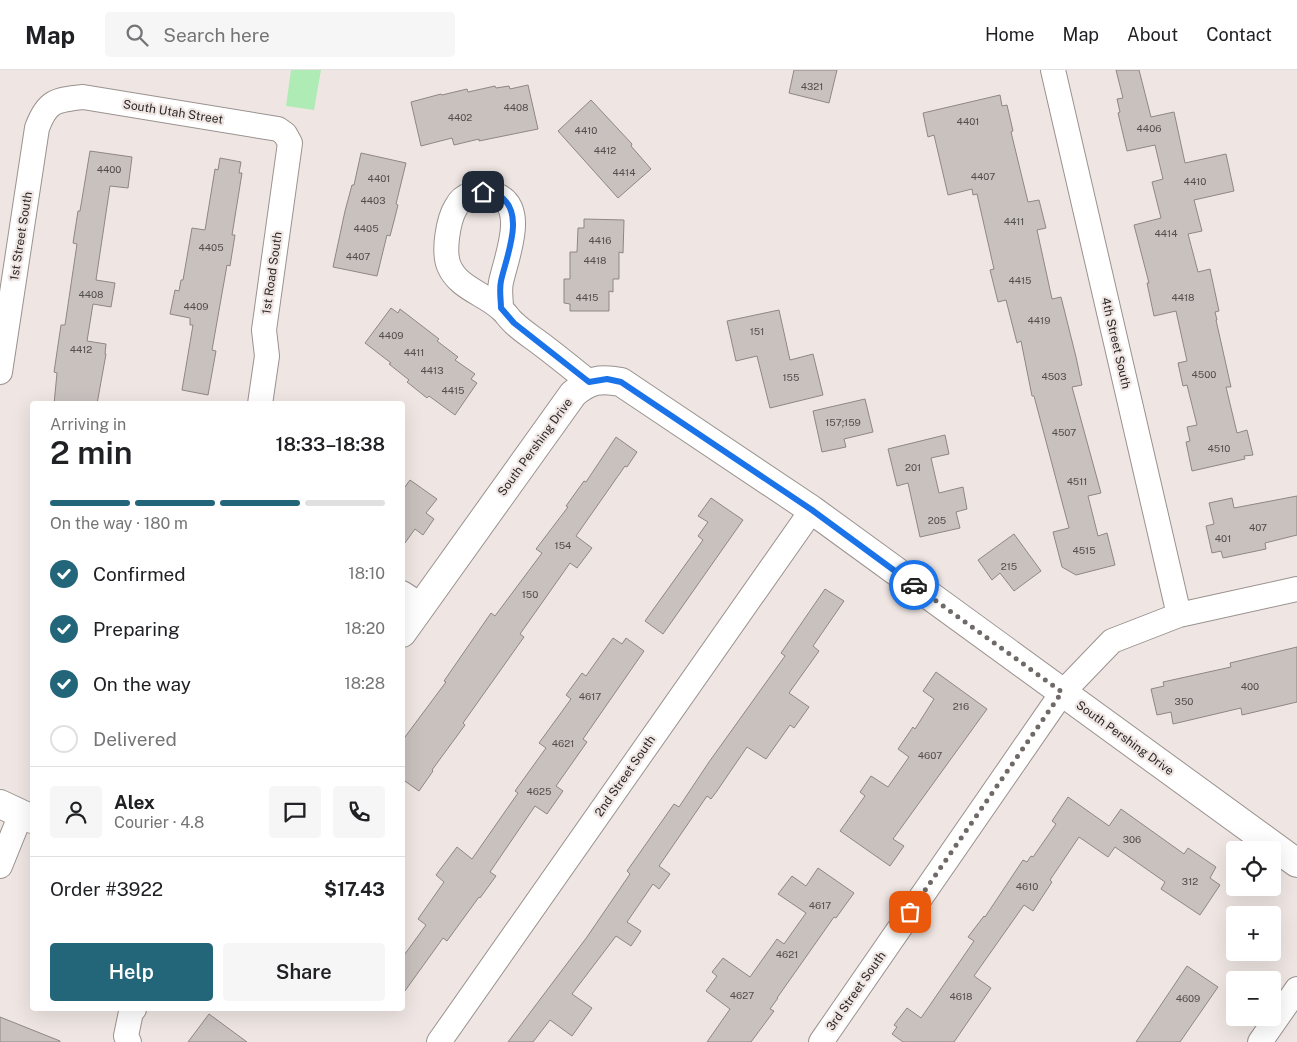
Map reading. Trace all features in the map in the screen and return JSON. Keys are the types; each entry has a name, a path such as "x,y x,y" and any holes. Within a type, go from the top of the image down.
{"street":[{"name":"4th Street South","path":"1053,70 1179,616"},
{"name":"South Utah Street","path":"50,104 65,99 92,98 278,129 285,134 290,143"},
{"name":"1st Street South","path":"0,372 37,128 42,115 50,104"},
{"name":"1st Road South","path":"260,401 267,356 264,330 290,143"},
{"path":"501,308 514,323 589,382"},
{"name":"South Pershing Drive","path":"405,623 412,600 567,401 589,382 607,379 621,382 812,510 1297,863"},
{"name":"2nd Street South","path":"438,1042 812,510"},
{"name":"3rd Street South","path":"821,1042 1062,692 1112,641 1179,616 1297,588"},
{"path":"0,866 18,812"},
{"path":"1260,1042 1297,989"},
{"path":"130,1042 126,1036 132,1011"}],"green space":[{"path":"291,70 321,70 314,110 286,106"}],"building":[{"path":"794,70 837,70 829,103 789,93"},
{"path":"1116,70 1139,70 1151,117 1174,112 1185,163 1226,154 1234,191 1194,200 1202,231 1188,234 1198,272 1210,269 1219,311 1215,312 1216,320 1231,387 1226,387 1237,433 1247,430 1253,455 1244,456 1245,459 1192,471 1186,442 1190,441 1187,427 1197,425 1187,385 1183,386 1178,363 1187,361 1176,311 1154,316 1147,283 1149,283 1134,225 1161,218 1152,182 1163,179 1155,145 1127,151 1118,113 1120,112 1117,99 1123,98"},
{"path":"528,85 538,129 454,145 452,138 421,146 411,102 467,89 468,92 495,86 496,88 509,86 510,89"},
{"path":"1000,95 1002,106 1007,105 1013,131 1011,132 1028,202 1039,200 1046,228 1037,230 1052,299 1061,297 1076,357 1082,385 1072,387 1101,493 1088,496 1098,536 1107,533 1115,565 1076,575 1062,567 1053,532 1069,528 1034,396 1032,396 1021,341 1017,343 1006,300 998,302 990,270 994,269 977,194 973,195 972,189 948,195 934,135 928,137 923,113"},
{"path":"591,100 632,144 631,146 651,169 618,198 558,131"},
{"path":"90,151 132,157 128,188 110,186 96,280 115,283 111,307 93,304 87,341 106,344 98,401 54,401 57,373 54,372 61,325 65,325 77,244 73,243 78,211 80,211"},
{"path":"361,153 406,163 394,221 390,236 387,235 377,276 333,267 345,211 352,185 354,185"},
{"path":"220,158 241,162 239,173 242,173 232,235 235,235 230,266 227,265 212,350 216,351 208,395 182,390 193,325 190,325 190,318 170,314 175,290 179,291 181,280 183,280 192,228 205,230 215,169 218,170"},
{"path":"584,219 624,220 623,253 619,252 619,279 613,279 613,292 609,291 609,311 570,311 570,304 564,303 564,279 570,279 570,252 577,252 578,228 584,228"},
{"path":"391,308 398,313 400,309 439,339 437,341 458,357 455,360 475,374 471,379 477,383 455,415 429,396 427,398 407,382 409,380 389,364 391,363 365,343"},
{"path":"779,310 790,360 813,354 823,395 770,408 757,356 736,361 727,321"},
{"path":"865,399 873,432 844,439 846,447 822,452 813,411"},
{"path":"945,435 949,454 931,458 939,493 963,487 967,509 956,512 960,528 920,537 908,483 897,486 888,449"},
{"path":"616,437 637,452 576,536 592,548 577,568 570,563 520,634 524,637 463,723 465,725 419,791 405,781 405,737 446,682 444,681 491,613 495,616 542,553 536,549 568,507 566,506 584,481 586,482"},
{"path":"410,480 437,499 426,513 434,519 423,535 415,529 405,543 405,487"},
{"path":"1297,496 1297,535 1265,543 1266,549 1223,558 1221,551 1212,553 1206,526 1214,524 1209,503 1232,498 1234,508"},
{"path":"711,498 743,520 663,634 645,621 703,540 698,536 708,522 698,516"},
{"path":"1014,534 1041,571 1014,591 1000,573 992,580 978,560"},
{"path":"825,589 844,601 813,646 819,651 789,693 809,707 794,728 790,725 766,759 747,747 711,799 707,796 659,866 670,874 659,889 653,884 627,922 641,931 631,946 616,936 572,994 592,1008 572,1036 550,1020 533,1042 508,1042 587,937 630,874 627,871 674,804 679,807 785,656 781,653"},
{"path":"613,638 622,644 626,638 644,651 583,739 587,742 556,786 563,791 547,814 535,806 490,872 496,876 447,941 443,938 405,991 405,954 426,925 418,919 444,882 436,875 457,847 472,859 518,793 515,791 546,748 539,743 571,699 566,695 582,673 586,676"},
{"path":"1297,647 1297,702 1242,715 1241,708 1173,724 1171,712 1157,715 1151,689 1164,686 1163,682 1231,667 1230,663"},
{"path":"936,672 987,709 893,839 904,846 890,866 840,831 865,796 860,792 871,776 888,787 909,757 898,749 913,727 915,729 934,699 923,691"},
{"path":"1068,797 1109,826 1121,809 1184,854 1188,848 1216,867 1210,878 1220,885 1200,915 1161,889 1165,882 1115,847 1108,857 1079,837 1050,880 1052,882 1033,911 1024,905 974,976 991,988 954,1042 903,1042 892,1034 897,1027 894,1025 907,1008 921,1018 974,941 968,937 985,917 1023,860 1027,862 1031,856 1033,857 1056,824 1052,821"},
{"path":"818,868 854,893 836,918 834,917 777,998 770,1009 774,1011 751,1042 707,1042 730,1009 706,991 717,976 712,972 723,958 750,977 777,939 784,944 806,913 778,894 792,876 806,886"},
{"path":"1187,966 1218,987 1180,1042 1136,1042"},
{"path":"209,1014 247,1042 188,1042"},
{"path":"0,1017 60,1041 60,1042 0,1042"}],"way so far":[{"path":"910,912 1062,692 914,585"}],"route":[{"path":"483,192 497,195 512,211 514,225 500,284 501,308 514,323 589,382 607,379 621,382 812,510 914,585"}]}
